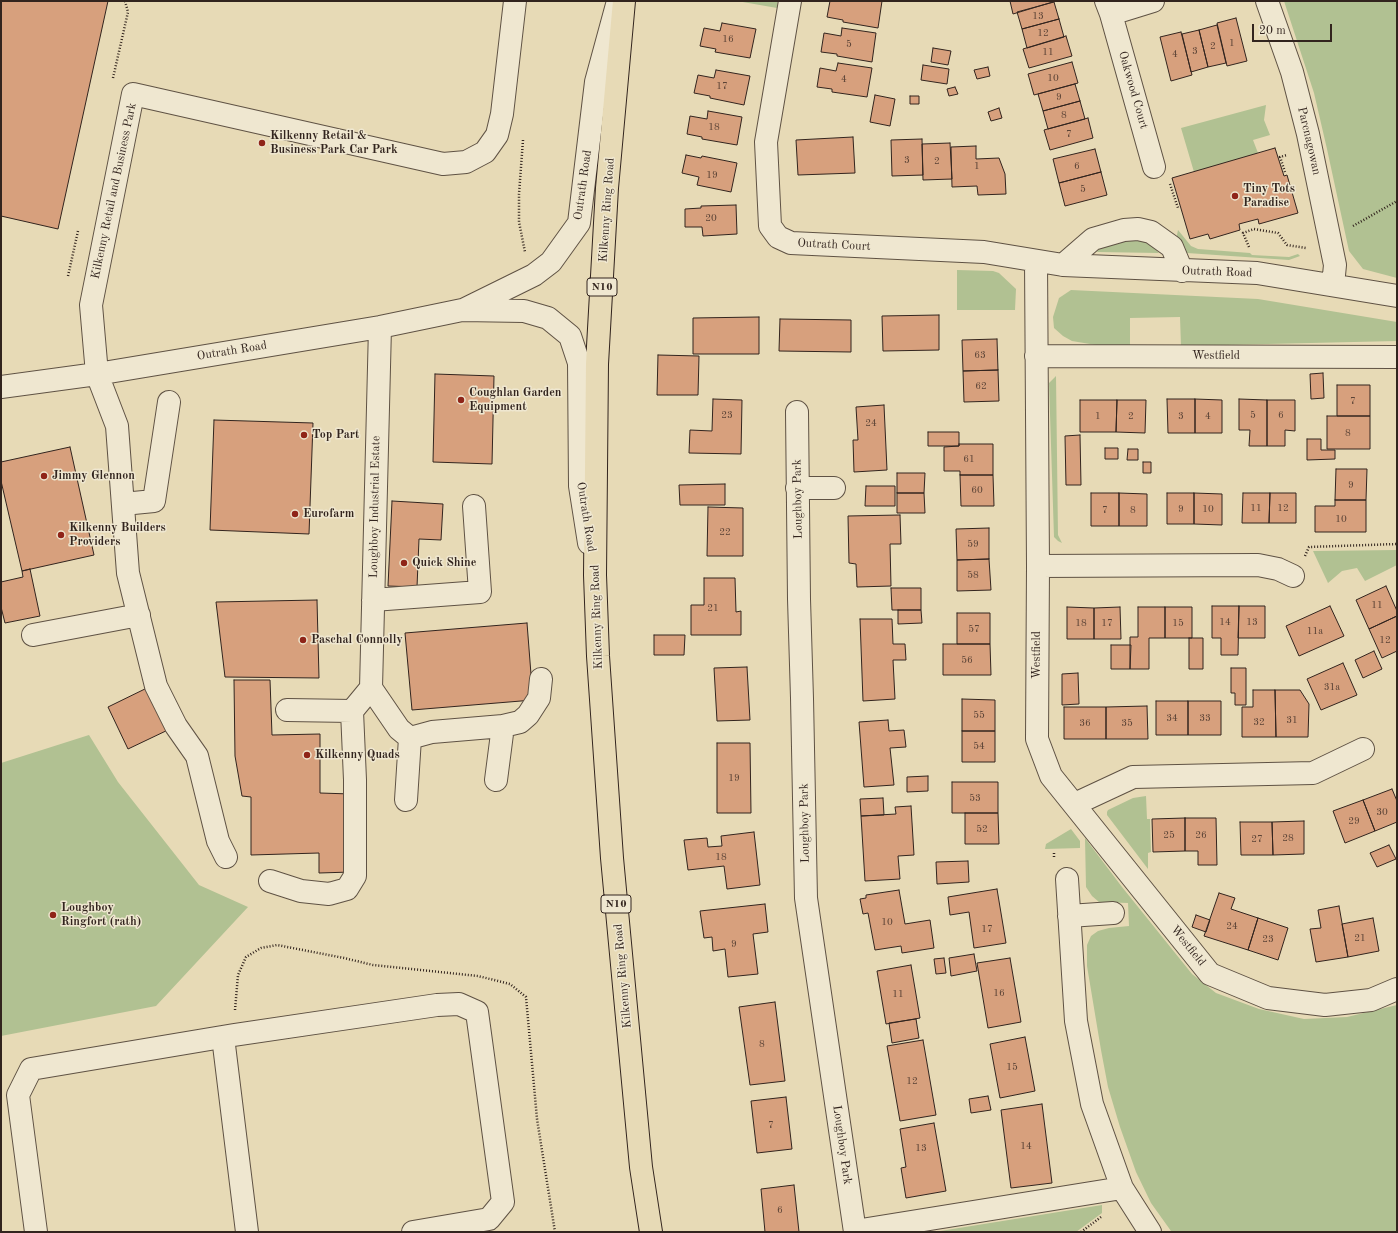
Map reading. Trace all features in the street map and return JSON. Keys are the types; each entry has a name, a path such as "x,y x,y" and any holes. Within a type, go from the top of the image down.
{"highway":[{"name":"Kilkenny Ring Road","path":"624,1 607,188 597,364 595,575 598,656 612,858 641,1167 651,1232"}],"street":[{"name":"Kilkenny Retail and Business Park","path":"97,374 90,305 134,94 443,164 466,162 485,152 497,135 502,114 515,1"},
{"name":"Outrath Road","path":"462,310 534,275 551,262 579,223 596,82 618,1"},
{"name":"Outrath Court","path":"790,1 766,142 770,226 778,237 792,243 984,252 1036,261"},
{"name":"Oakwood Court","path":"1153,1 1108,8 1154,167"},
{"name":"Parcnagowan","path":"1267,1 1292,72 1308,134 1335,265 1333,285"},
{"path":"1063,265 1093,239 1124,230 1138,229 1151,232 1172,247 1182,271"},
{"name":"Outrath Road","path":"1036,261 1063,265 1257,273 1397,296"},
{"name":"Westfield","path":"1036,261 1038,566 1037,738 1051,776 1210,974 1268,998 1325,1005 1372,1000 1397,990"},
{"name":"Outrath Road","path":"1,387 97,374 380,327 462,310 524,311 548,318 570,336 580,363 580,486 595,575"},
{"name":"Loughboy Industrial Estate","path":"371,688 380,327"},
{"name":"Westfield","path":"1036,356 1396,357"},
{"path":"97,374 117,426 128,573 156,686 176,726 197,756 218,841 226,858"},
{"path":"123,504 154,501 170,402"},
{"name":"Loughboy Park","path":"797,412 799,599 806,898 855,1232 1122,1188"},
{"path":"797,488 834,488"},
{"path":"373,600 480,592 474,506"},
{"path":"1038,566 1258,565 1278,569 1293,576"},
{"path":"33,635 139,615"},
{"path":"410,738 432,732 503,726 520,722 528,715 540,698 541,679"},
{"path":"270,881 301,891 329,894 347,889 355,876 355,780 352,711 371,688 398,729 410,738"},
{"path":"287,710 352,711"},
{"path":"496,780 503,726"},
{"path":"406,800 410,738"},
{"path":"1075,804 1133,777 1313,773 1363,749"},
{"path":"1067,879 1076,1021 1092,1104 1122,1188 1150,1232"},
{"path":"1069,916 1113,913"},
{"path":"36,1232 18,1095 31,1069 223,1037 437,1005 459,1004 477,1012 502,1202 489,1219 418,1232"},
{"path":"223,1037 247,1232"}],"path":[{"path":"524,133 519,194 520,222 524,250 534,275"},
{"path":"1284,172 1280,157 1287,155"},
{"path":"1172,190 1178,208"},
{"path":"1351,229 1354,225 1397,200"},
{"path":"1250,249 1243,233 1254,229 1278,233 1287,245 1302,246"},
{"path":"1293,576 1309,547 1397,544"}],"green space":[{"path":"737,1 778,1 777,8"},
{"path":"1284,1 1397,1 1397,278 1363,269 1349,251 1314,93"},
{"path":"1266,105 1264,120 1270,135 1253,140 1258,153 1194,172 1181,128"},
{"path":"1178,230 1191,246 1198,249 1250,253 1252,255 1289,257 1298,254 1300,256 1289,260 1187,253 1176,240"},
{"path":"1138,239 1148,242 1159,253 1097,252 1100,247"},
{"path":"957,270 993,271 999,273 1016,289 1015,310 957,310"},
{"path":"1071,290 1258,299 1397,322 1397,341 1181,346 1180,317 1130,318 1130,347 1096,345 1072,341 1063,336 1054,328 1053,317 1059,298"},
{"path":"1056,376 1058,535 1062,543 1054,537 1049,383"},
{"path":"1397,550 1397,565 1365,581 1357,568 1342,571 1328,583 1313,551"},
{"path":"89,735 118,782 199,885 248,907 156,1006 1,1036 1,763"},
{"path":"1146,796 1147,819 1150,819 1151,852 1148,853 1148,869 1107,815 1108,810 1133,798"},
{"path":"1071,829 1080,841 1080,848 1045,849 1046,844"},
{"path":"1085,838 1122,887 1192,974 1216,993 1259,1009 1304,1019 1347,1017 1397,1005 1397,1232 1171,1231 1151,1203 1136,1172 1108,1087 1087,966 1087,945 1091,936 1098,931 1109,928 1129,926 1128,903 1099,902 1092,896 1086,887"},
{"path":"1102,1205 1102,1213 1076,1232 934,1232"}],"building":[{"path":"1,1 108,1 58,229 1,216"},
{"path":"830,1 882,1 878,28 843,22 843,20 827,17"},
{"path":"1010,1 1056,1 1013,14"},
{"path":"1054,2 1059,19 1022,29 1017,12"},
{"path":"1236,18 1247,61 1227,66 1217,23"},
{"path":"1059,19 1064,37 1027,48 1022,29"},
{"path":"722,23 756,29 750,58 715,52 716,49 700,46 704,28 720,31"},
{"path":"1217,25 1226,63 1208,67 1199,30"},
{"path":"842,28 876,33 872,62 821,52 824,33 841,36"},
{"path":"1199,30 1208,67 1191,72 1182,34"},
{"path":"1181,32 1192,75 1171,81 1160,37"},
{"path":"1066,36 1072,56 1029,68 1023,49"},
{"path":"933,48 951,51 948,65 931,62"},
{"path":"1072,62 1078,83 1034,95 1028,74"},
{"path":"838,63 872,68 867,97 832,92 832,89 817,87 820,68 836,71"},
{"path":"923,65 949,69 947,84 921,80"},
{"path":"988,67 990,76 977,79 974,70"},
{"path":"716,70 750,76 744,105 694,93 698,75 714,78"},
{"path":"1075,84 1080,101 1043,111 1038,94"},
{"path":"955,87 958,94 949,96 947,89"},
{"path":"875,95 895,99 890,126 870,122"},
{"path":"910,96 919,96 919,104 910,104"},
{"path":"1080,101 1085,119 1048,129 1043,111"},
{"path":"999,108 1002,118 991,121 988,112"},
{"path":"708,111 742,117 737,145 702,139 702,137 687,134 690,116 707,119"},
{"path":"1088,118 1093,138 1050,150 1044,130"},
{"path":"853,137 855,173 798,175 796,140"},
{"path":"922,139 923,175 892,176 891,140"},
{"path":"950,143 952,179 923,180 922,144"},
{"path":"976,146 976,159 999,158 1005,174 1006,194 978,195 977,186 952,187 951,147"},
{"name":"Tiny Tots Paradise","path":"1275,148 1284,176 1287,175 1298,213 1259,224 1258,219 1239,224 1240,230 1210,239 1208,234 1190,239 1172,178"},
{"path":"1095,149 1101,172 1059,183 1053,159"},
{"path":"686,155 701,158 702,156 737,163 731,192 697,185 699,177 682,173"},
{"path":"1101,172 1107,195 1065,206 1059,183"},
{"path":"736,205 737,234 703,236 702,227 685,227 685,209 701,208 701,206"},
{"path":"939,315 939,350 883,351 882,316"},
{"path":"759,317 759,354 693,354 693,318"},
{"path":"780,319 851,320 851,352 779,351"},
{"path":"997,339 998,370 963,371 962,340"},
{"path":"658,355 699,356 698,395 657,395"},
{"path":"998,370 999,401 964,402 963,371"},
{"path":"1323,373 1324,398 1311,399 1310,374"},
{"path":"435,374 494,376 492,464 433,462"},
{"path":"1337,385 1370,385 1370,416 1337,416"},
{"path":"713,399 742,400 741,454 689,453 690,430 712,431"},
{"path":"1167,399 1195,399 1195,433 1168,433"},
{"path":"1195,399 1222,400 1222,433 1195,433"},
{"path":"1239,399 1267,400 1267,446 1249,446 1250,430 1239,430"},
{"path":"1080,400 1117,400 1116,432 1080,432"},
{"path":"1117,400 1146,400 1145,433 1116,432"},
{"path":"1267,400 1295,400 1295,431 1285,430 1285,446 1267,446"},
{"path":"884,405 887,470 854,472 853,440 858,440 856,407"},
{"path":"1327,416 1370,416 1370,449 1327,449"},
{"path":"214,420 313,423 309,534 210,530"},
{"path":"928,432 959,432 959,446 928,446"},
{"path":"1080,435 1081,485 1066,485 1065,436"},
{"path":"1307,439 1321,439 1321,450 1335,450 1335,459 1307,460"},
{"path":"959,444 993,444 993,475 960,475 960,471 944,471 944,447 959,446"},
{"path":"70,447 94,555 22,571 1,481 1,462"},
{"path":"1105,448 1118,448 1118,459 1105,459"},
{"path":"1128,449 1138,449 1138,460 1127,460"},
{"path":"1143,462 1151,462 1151,473 1143,473"},
{"path":"1336,469 1367,469 1366,500 1335,500"},
{"path":"897,473 925,473 924,493 897,493"},
{"path":"960,475 993,475 994,506 961,506"},
{"path":"725,484 725,505 680,505 679,485"},
{"path":"866,486 895,486 895,506 865,506"},
{"path":"897,493 924,493 925,513 897,513"},
{"path":"1091,493 1119,493 1119,526 1091,526"},
{"path":"1119,493 1147,494 1147,526 1119,526"},
{"path":"1167,493 1194,493 1194,524 1167,524"},
{"path":"1194,493 1222,494 1222,525 1194,524"},
{"path":"1243,493 1270,493 1269,523 1242,523"},
{"path":"1270,493 1296,493 1296,523 1269,523"},
{"path":"1335,500 1366,500 1366,532 1315,532 1315,506 1335,506"},
{"name":"Quick Shine","path":"392,501 443,504 441,540 419,539 417,587 388,586"},
{"path":"708,507 743,508 743,556 707,556"},
{"path":"900,515 901,544 890,544 891,586 857,587 856,564 849,563 848,516"},
{"path":"989,528 989,559 957,560 956,529"},
{"path":"989,559 991,590 957,591 957,560"},
{"path":"30,569 40,616 5,623 1,607 1,582 23,577 22,571"},
{"path":"704,578 735,578 736,612 741,611 741,635 691,635 691,605 704,605"},
{"path":"1386,586 1397,611 1397,616 1369,629 1356,600"},
{"path":"891,588 921,588 921,610 892,610"},
{"path":"317,600 319,678 225,677 216,602"},
{"path":"1212,606 1239,606 1238,655 1221,655 1221,638 1212,638"},
{"path":"1239,606 1265,606 1265,638 1238,638"},
{"path":"1330,606 1344,636 1299,656 1286,626"},
{"path":"1067,607 1094,608 1094,639 1067,639"},
{"path":"1120,607 1121,639 1094,639 1094,608"},
{"path":"1138,607 1165,607 1165,638 1149,638 1149,669 1130,669 1130,637 1138,637"},
{"path":"1165,607 1192,607 1192,638 1165,638"},
{"path":"898,610 921,610 922,623 898,624"},
{"path":"957,613 990,613 990,644 957,644"},
{"path":"1397,616 1397,651 1382,658 1369,629"},
{"path":"860,619 892,619 893,644 905,644 906,660 893,660 895,699 863,701"},
{"path":"527,623 533,700 412,710 405,633"},
{"path":"654,635 685,635 684,655 654,655"},
{"path":"1189,638 1203,638 1203,669 1189,669"},
{"path":"943,644 990,644 991,675 943,675"},
{"path":"1111,645 1131,645 1130,669 1111,669"},
{"path":"1374,651 1382,669 1363,678 1355,660"},
{"path":"1343,663 1357,695 1321,710 1307,679"},
{"path":"747,667 750,720 717,721 714,668"},
{"path":"1231,668 1246,668 1246,705 1235,705 1235,693 1231,693"},
{"path":"1078,673 1079,704 1062,705 1062,674"},
{"path":"234,680 270,680 272,735 320,734 320,793 351,794 351,872 319,873 319,853 251,855 251,797 242,796 235,756"},
{"path":"149,687 170,729 128,749 108,707"},
{"path":"1253,690 1275,690 1276,737 1242,737 1242,707 1253,707"},
{"path":"1275,690 1300,690 1309,704 1308,737 1276,737"},
{"path":"962,699 995,700 995,731 962,731"},
{"path":"1156,701 1188,701 1188,735 1156,735"},
{"path":"1188,701 1221,701 1221,735 1188,735"},
{"path":"1147,706 1148,739 1106,739 1106,707"},
{"path":"1064,707 1106,707 1106,739 1064,739"},
{"path":"888,720 889,731 904,730 906,747 890,748 894,785 864,787 859,722"},
{"path":"962,731 995,731 995,762 962,762"},
{"path":"717,743 750,743 751,813 717,813"},
{"path":"928,776 928,791 907,792 907,777"},
{"path":"952,782 998,782 998,813 952,813"},
{"path":"1392,789 1397,801 1397,822 1375,831 1363,800"},
{"path":"883,798 884,815 861,816 860,799"},
{"path":"1363,800 1375,831 1345,843 1333,811"},
{"path":"911,806 914,855 898,856 900,879 865,881 861,816 896,814 895,807"},
{"path":"965,813 998,813 999,844 965,844"},
{"path":"1185,818 1185,851 1153,852 1152,819"},
{"path":"1185,818 1216,818 1217,865 1198,865 1198,851 1185,851"},
{"path":"1304,821 1304,854 1273,855 1272,822"},
{"path":"1240,822 1272,822 1273,855 1241,855"},
{"path":"754,832 760,885 727,889 724,866 688,870 684,840 707,838 708,847 722,846 721,836"},
{"path":"1389,845 1396,859 1377,867 1370,853"},
{"path":"968,861 969,882 937,884 936,862"},
{"path":"997,889 1006,943 974,948 969,912 950,915 948,897"},
{"path":"899,890 905,924 930,920 934,948 902,953 901,946 875,950 868,913 863,914 860,899 866,898 866,895"},
{"path":"1219,893 1235,898 1231,909 1258,918 1248,950 1204,936"},
{"path":"765,904 768,932 753,934 758,974 728,977 725,949 713,951 712,937 704,938 700,911"},
{"path":"1339,906 1348,957 1316,962 1310,929 1321,928 1318,910"},
{"path":"1196,915 1210,920 1206,932 1192,927"},
{"path":"1258,918 1288,928 1278,960 1248,950"},
{"path":"1373,918 1379,951 1348,957 1342,924"},
{"path":"974,954 977,971 951,976 949,958"},
{"path":"944,958 946,973 936,974 934,959"},
{"path":"1010,958 1021,1022 988,1028 977,963"},
{"path":"911,965 920,1018 886,1024 877,971"},
{"path":"775,1002 785,1081 750,1085 739,1007"},
{"path":"916,1019 919,1038 892,1043 889,1023"},
{"path":"1025,1037 1035,1091 1000,1098 990,1044"},
{"path":"923,1040 936,1115 900,1121 887,1046"},
{"path":"988,1096 991,1110 971,1113 969,1099"},
{"path":"786,1097 792,1149 757,1153 751,1101"},
{"path":"1042,1104 1052,1183 1011,1188 1001,1110"},
{"path":"934,1123 946,1191 906,1198 901,1168 906,1167 900,1129"},
{"path":"794,1185 799,1232 765,1232 761,1189"}],"place":[{"name":"Kilkenny Retail & Business Park Car Park","path":"262,143"},
{"name":"Tiny Tots Paradise","path":"1235,196"},
{"name":"Coughlan Garden Equipment","path":"461,400"},
{"name":"Top Part","path":"304,435"},
{"name":"Jimmy Glennon","path":"44,476"},
{"name":"Eurofarm","path":"295,514"},
{"name":"Kilkenny Builders Providers","path":"61,535"},
{"name":"Quick Shine","path":"404,563"},
{"name":"Paschal Connolly","path":"303,640"},
{"name":"Kilkenny Quads","path":"307,755"},
{"name":"Loughboy Ringfort (rath)","path":"53,915"}]}
